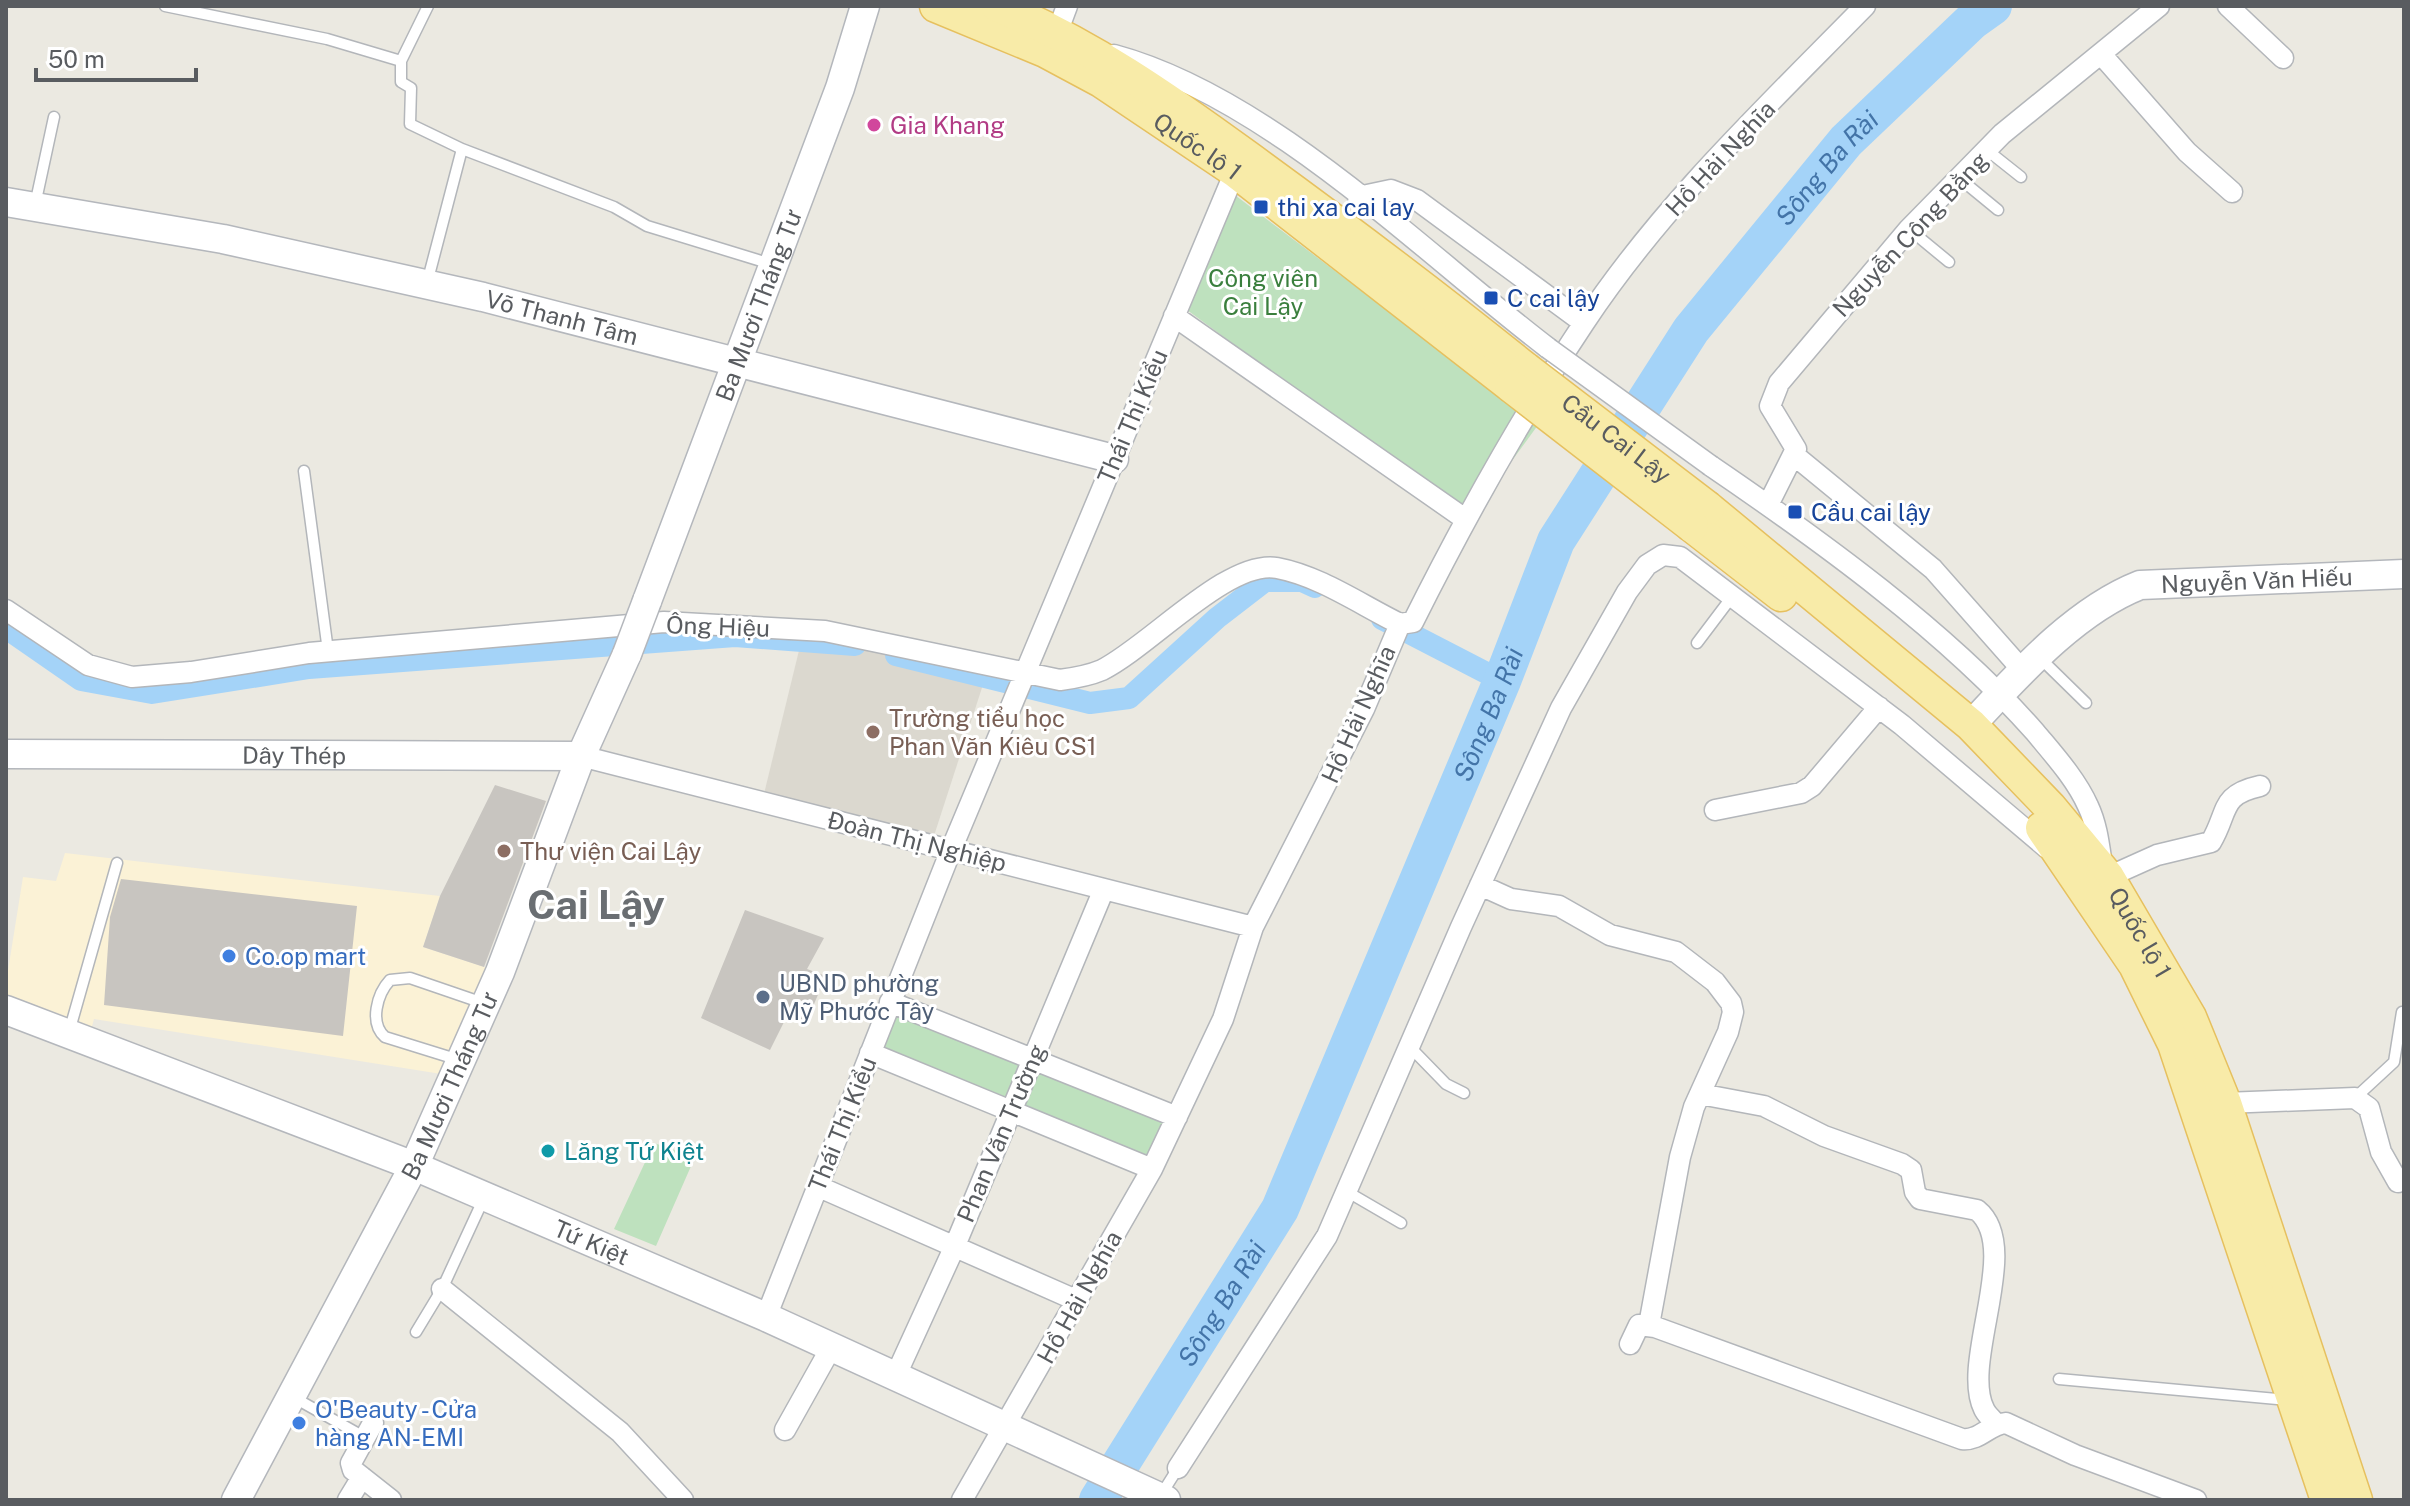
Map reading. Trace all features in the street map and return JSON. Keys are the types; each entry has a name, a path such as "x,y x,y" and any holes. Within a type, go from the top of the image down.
{"main road":[{"name":"Quốc lộ 1","path":"936,6 1045,51 1239,162 1378,250 1528,368"},
{"name":"Quốc lộ 1","path":"998,6 1062,19 1087,48 1239,162"},
{"name":"Cầu Cai Lậy","path":"1528,368 1700,517"},
{"name":"Quốc lộ 1","path":"1700,517 1971,725 2050,807 2096,874 2190,1017 2225,1103 2356,1500"},
{"name":"Quốc lộ 1","path":"1700,517 1848,649 1992,770 2096,874 2135,965 2174,1044 2327,1500"}],"street":[{"name":"Ba Mươi Tháng Tư","path":"236,1500 414,1166 486,1004 581,756 627,654 840,88 865,6"},
{"name":"Hồ Hải Nghĩa","path":"962,1500 1152,1169 1223,1019 1253,927 1364,709 1388,645 1400,624 1413,622 1465,519 1584,323 1667,214 1730,143 1865,6"},
{"name":"Nguyễn Công Bằng","path":"1794,455 1794,440 1770,406 1773,392 1909,229 1987,150 2035,105 2159,6"},
{"path":"2228,6 2283,58"},
{"path":"1087,48 1146,64 1207,93 1291,146 1358,197 1528,368"},
{"path":"2101,54 2187,152 2232,192"},
{"name":"Thái Thị Kiểu","path":"766,1317 951,850 1239,162"},
{"path":"1358,197 1391,190 1417,200 1584,323"},
{"name":"Võ Thanh Tâm","path":"6,202 223,239 427,284 1114,459"},
{"path":"1174,316 1465,519"},
{"name":"Cầu Cai Lậy","path":"1528,368 1711,466 1768,505 1921,625 2001,694 2057,758 2087,804 2095,825 2096,874"},
{"path":"1768,505 1794,455 1933,569 2032,665"},
{"path":"1178,1468 1311,1264 1561,708 1627,592 1647,565 1663,555 1680,557 1879,707 1989,796 2096,874 2211,842 2231,797 2241,790 2260,786"},
{"name":"Ông Hiệu","path":"6,610 88,665 132,677 191,672 328,651 664,622 825,631 1024,675 1060,680 1085,677 1103,669 1152,637 1233,576 1252,568 1288,571 1400,624"},
{"name":"Nguyễn Văn Hiếu","path":"1971,725 2032,665 2110,599 2140,585 2404,574"},
{"path":"1715,810 1801,793 1812,786 1879,707"},
{"name":"Dây Thép","path":"6,754 581,756"},
{"name":"Đoàn Thị Nghiệp","path":"581,756 1253,927"},
{"path":"1480,885 1511,899 1559,906 1610,935 1676,952 1727,995 1733,1012 1719,1054 1700,1094 1680,1157 1649,1325"},
{"name":"Phan Văn Trường","path":"896,1375 954,1248 1008,1111 1104,889"},
{"path":"890,1002 1177,1117"},
{"name":"Tứ Kiệt","path":"6,1010 485,1196 832,1346 1158,1497"},
{"path":"870,1053 1152,1169"},
{"path":"1700,1094 1764,1106 1824,1136 1902,1164 1911,1170 1920,1199 1977,1210 1984,1215 1992,1236 1993,1275 1979,1383 1984,1409 1995,1423"},
{"path":"2225,1103 2355,1098 2369,1108 2381,1152 2398,1182"},
{"path":"817,1186 1078,1301"},
{"path":"442,1289 620,1432 683,1500"},
{"path":"1630,1344 1639,1325 1649,1325 1962,1439 1970,1440 1995,1423 2013,1425 2075,1455 2196,1500"},
{"path":"785,1430 832,1346"},
{"path":"368,1430 351,1463 362,1477 391,1500"},
{"path":"348,1500 362,1477"}],"lane":[{"path":"165,6 327,39 401,61"},
{"path":"428,6 401,61 401,82 411,88 413,98 410,124 462,149 614,207 647,226 774,265"},
{"path":"34,207 54,117"},
{"path":"427,284 462,149"},
{"path":"1987,150 2021,177"},
{"path":"1959,178 1998,210"},
{"path":"1909,229 1949,262"},
{"path":"304,471 328,651"},
{"path":"1697,643 1731,598"},
{"path":"2032,665 2086,703"},
{"path":"69,1034 117,863"},
{"path":"461,1060 385,1037 377,1031 375,1021 383,988 390,980 410,978 486,1004"},
{"path":"2355,1098 2394,1062 2402,1012"},
{"path":"1409,1046 1446,1084 1464,1093"},
{"path":"1346,1191 1401,1223"},
{"path":"416,1332 442,1289 485,1196"},
{"path":"2059,1379 2294,1400"},
{"path":"292,1396 368,1430"},
{"path":"1158,1497 1178,1468"}],"shaded area":[{"name":"Trường tiểu học Phan Văn Kiêu CS1","path":"804,630 990,663 931,845 762,802"},
{"path":"65,853 440,896 423,947 500,972 454,1076 94,1019 88,1041 6,1010 6,983 23,877 56,881"}],"green space":[{"name":"Công viên Cai Lậy","path":"1227,189 1538,425 1470,518 1179,304"},
{"path":"890,1002 1177,1117 1152,1169 870,1053"},
{"path":"654,1143 695,1157 656,1246 614,1229"}],"building":[{"name":"Thư viện Cai Lậy","path":"495,785 546,801 484,967 423,947 440,896"},
{"name":"Co.op mart","path":"121,879 357,906 343,1036 104,1005 110,917"},
{"name":"UBND phường Mỹ Phước Tây","path":"745,910 824,938 807,969 826,976 805,1025 786,1018 770,1050 701,1018"}],"waterway":[{"name":"Sông Ba Rài","path":"1098,1500 1280,1209 1502,681 1556,541 1691,330 1846,141 1972,21 1993,6"},
{"path":"896,655 1090,703 1129,698 1217,618 1265,581 1302,581 1315,587"},
{"path":"1382,619 1502,681"},
{"path":"6,628 81,680 152,693 309,668 735,636 855,645"}],"place":[{"name":"Gia Khang","path":"874,125"},
{"name":"thi xa cai lay","path":"1261,207"},
{"name":"C cai lậy","path":"1491,298"},
{"name":"Cầu cai lậy","path":"1795,512"},
{"name":"Trường tiểu học Phan Văn Kiêu CS1","path":"873,732"},
{"name":"Thư viện Cai Lậy","path":"504,851"},
{"name":"Co.op mart","path":"229,956"},
{"name":"UBND phường Mỹ Phước Tây","path":"763,997"},
{"name":"Lăng Tứ Kiệt","path":"548,1151"},
{"name":"O'Beauty - Cửa hàng AN-EMI","path":"299,1423"}],"district":[{"name":"Cai Lậy","path":"596,904"}]}
